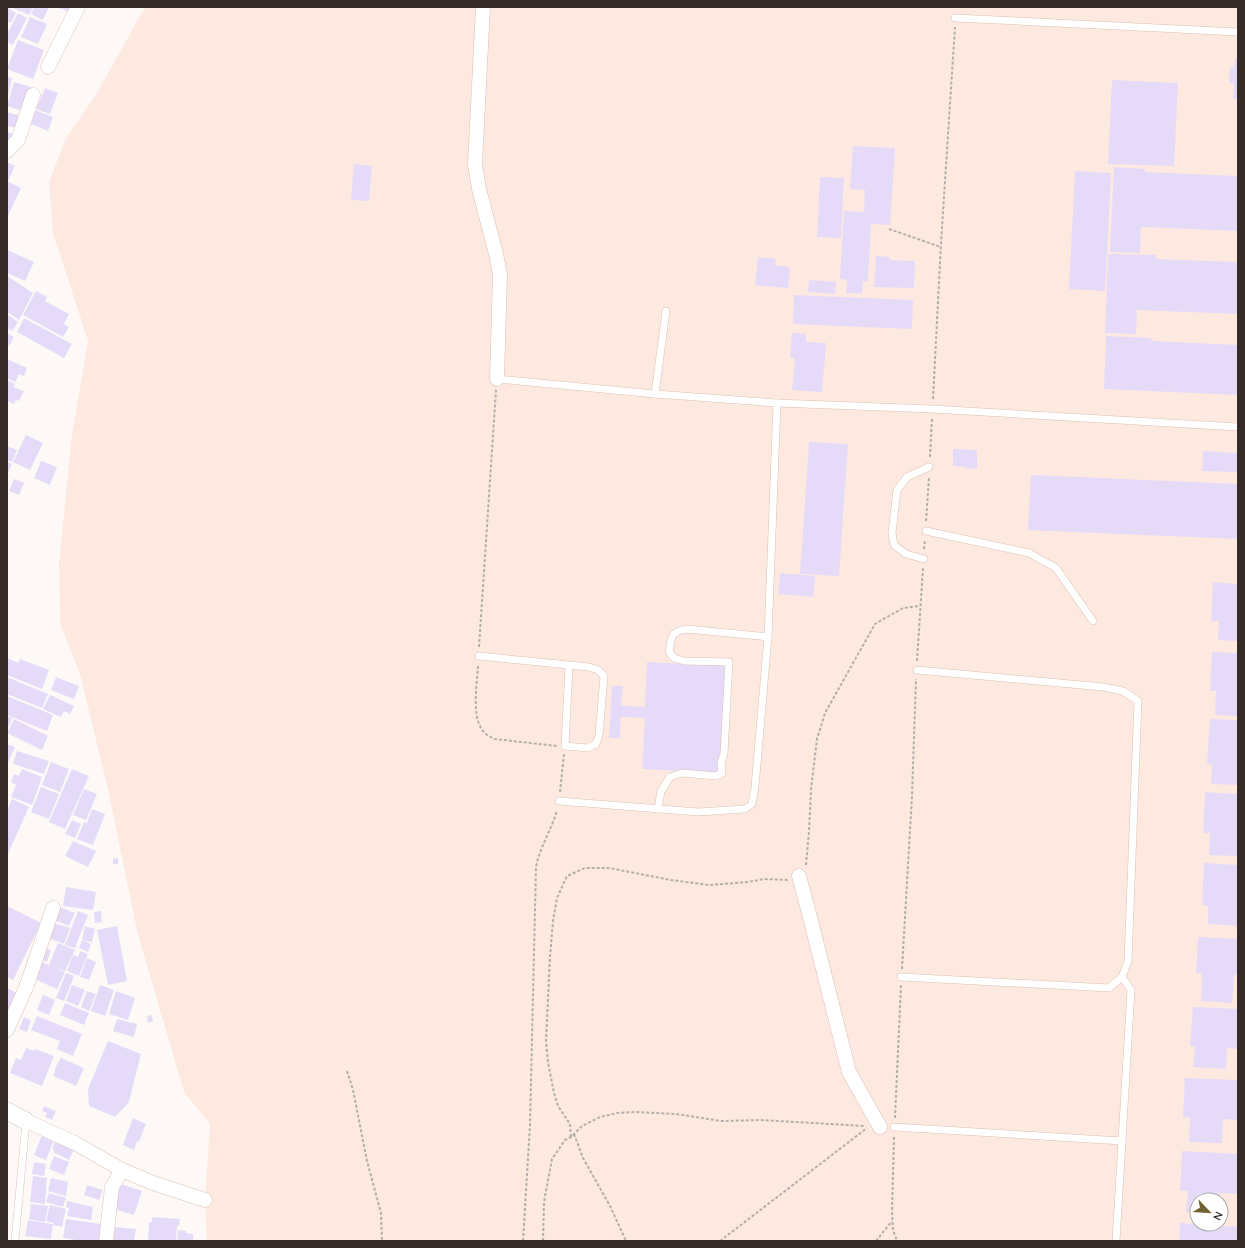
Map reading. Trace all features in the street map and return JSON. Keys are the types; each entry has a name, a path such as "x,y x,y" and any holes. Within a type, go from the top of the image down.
{"street":[{"path":"48,67 78,7"},
{"path":"483,7 474,164 500,274 496,379"},
{"path":"7,151 18,140 33,95"},
{"path":"799,876 810,913 848,1072 880,1127"},
{"path":"7,1030 27,985 53,908"},
{"path":"7,1111 75,1143 122,1170 153,1183 205,1200"},
{"path":"106,1241 112,1187 122,1170"}],"lane":[{"path":"955,18 1238,32"},
{"path":"656,394 666,311"},
{"path":"496,379 656,394 777,403 932,409 1238,427"},
{"path":"560,802 698,812 745,809 752,804 755,787 768,637 777,403"},
{"path":"924,558 906,554 894,545 892,533 897,490 908,477 929,467"},
{"path":"926,531 1029,553 1056,568 1093,621"},
{"path":"658,809 661,791 670,777 682,774 716,776 722,773 724,753 730,662 684,661 674,658 669,652 672,637 677,631 687,628 768,637"},
{"path":"478,656 589,667 598,670 604,676 599,735 596,744 588,748 565,746 569,666"},
{"path":"901,977 1109,988 1122,977 1128,962 1138,701 1123,691 1103,687 916,670"},
{"path":"1116,1241 1132,990 1122,977"},
{"path":"15,1241 26,1121"},
{"path":"894,1127 1122,1140"}],"path":[{"path":"897,1241 893,1230 894,1127 901,977 912,796 916,670 926,531 940,248 955,18"},
{"path":"889,229 940,248"},
{"path":"496,379 478,656 476,716 481,729 488,736 495,739 565,746 560,802 555,819 538,855 536,866 530,1125 523,1241"},
{"path":"571,1137 570,1124 558,1106 554,1093 548,1062 546,1040 553,922 557,898 567,876 585,868 609,868 671,880 709,885 748,882 764,879 794,880 804,870 807,858 811,789 817,740 825,713 875,624 903,608 921,606"},
{"path":"347,1071 353,1090 367,1161 381,1212 382,1241"},
{"path":"543,1241 544,1202 552,1159 566,1140 582,1126 600,1117 618,1113 636,1112 676,1114 721,1121 761,1120 868,1126 720,1241"},
{"path":"574,1134 583,1158 610,1206 626,1241"},
{"path":"876,1241 893,1220"}],"shaded area":[{"path":"145,7 1238,7 1238,1241 207,1241 205,1199 210,1124 184,1092 137,931 109,794 80,674 60,623 59,563 72,434 88,341 53,233 49,182 66,138 97,93"}],"building":[{"path":"10,7 33,7 29,15"},
{"path":"34,7 49,7 43,20 31,14"},
{"path":"56,7 76,7 73,13"},
{"path":"8,8 16,13 11,23 7,21"},
{"path":"18,13 27,18 13,45 7,42 7,34"},
{"path":"30,17 47,24 38,44 21,37"},
{"path":"18,40 44,50 33,79 7,69"},
{"path":"1235,58 1238,58 1238,99 1233,99 1234,83 1229,83 1230,68 1234,68"},
{"path":"7,77 12,78 8,96 7,96"},
{"path":"1112,80 1178,83 1174,166 1108,164"},
{"path":"14,82 31,87 23,111 7,106"},
{"path":"45,88 58,93 50,114 36,109"},
{"path":"35,110 53,117 48,131 29,123"},
{"path":"7,112 24,117 21,129 7,126"},
{"path":"7,132 15,134 7,144"},
{"path":"853,146 895,148 890,225 871,224 868,281 863,281 862,294 846,293 847,280 840,279 844,211 864,212 865,190 850,189"},
{"path":"7,162 15,166 8,181 7,180"},
{"path":"354,164 372,166 369,201 351,200"},
{"path":"1114,167 1145,169 1145,172 1238,176 1238,231 1141,227 1140,253 1110,252"},
{"path":"1075,171 1111,173 1105,291 1069,289"},
{"path":"820,177 844,178 841,238 817,237"},
{"path":"7,181 21,188 7,218"},
{"path":"7,250 34,262 25,281 7,273"},
{"path":"1108,254 1156,255 1155,259 1238,262 1238,314 1137,310 1136,334 1105,333"},
{"path":"876,256 890,257 890,260 915,261 914,288 874,287"},
{"path":"758,257 776,259 775,265 790,267 788,288 755,285"},
{"path":"7,276 33,293 19,320 7,312"},
{"path":"809,280 836,282 835,294 808,292"},
{"path":"36,291 47,297 45,301 69,314 64,324 69,327 63,337 23,315"},
{"path":"794,295 913,300 912,329 793,324"},
{"path":"7,314 18,322 12,331 7,328"},
{"path":"24,318 72,344 64,358 17,332"},
{"path":"7,333 14,337 9,346 7,344"},
{"path":"792,333 806,334 806,342 826,343 822,392 792,390 795,358 790,357"},
{"path":"1106,336 1152,338 1151,341 1238,345 1238,395 1104,389"},
{"path":"7,359 27,368 24,376 19,374 15,382 7,378"},
{"path":"7,380 15,384 13,387 24,391 19,401 16,400 14,404 7,401"},
{"path":"26,435 43,443 30,470 13,462"},
{"path":"809,442 848,444 839,576 800,574"},
{"path":"7,446 17,450 12,462 7,460"},
{"path":"953,449 977,450 977,468 967,469 967,467 953,466"},
{"path":"1203,451 1238,453 1238,472 1202,471"},
{"path":"41,461 57,467 50,485 34,478"},
{"path":"7,462 12,464 7,475"},
{"path":"1031,475 1238,484 1238,539 1028,530"},
{"path":"14,479 24,483 19,495 9,491"},
{"path":"780,573 815,576 813,597 778,594"},
{"path":"1213,582 1238,584 1238,641 1218,640 1219,621 1211,621"},
{"path":"1212,652 1238,653 1238,716 1215,715 1216,691 1210,691"},
{"path":"7,658 18,663 20,659 49,670 42,689 7,675"},
{"path":"647,662 725,666 720,773 642,769 645,718 621,717 620,738 609,738 612,686 623,686 621,706 645,707"},
{"path":"7,677 48,694 42,708 7,694"},
{"path":"56,677 79,686 74,699 51,690"},
{"path":"50,695 74,706 70,714 64,711 61,717 43,709"},
{"path":"7,696 53,715 47,731 7,715"},
{"path":"7,716 12,718 7,730"},
{"path":"14,719 48,736 42,750 7,733"},
{"path":"1210,719 1238,720 1238,785 1211,784 1212,765 1207,764"},
{"path":"7,744 15,747 7,765"},
{"path":"17,751 49,761 44,774 13,764"},
{"path":"51,762 69,769 60,792 42,785"},
{"path":"22,769 42,777 32,805 11,797 16,785 11,782 14,774 19,776"},
{"path":"72,769 89,776 65,829 49,822"},
{"path":"41,787 59,794 49,819 31,812"},
{"path":"84,789 97,794 86,820 73,815"},
{"path":"1205,792 1238,794 1238,856 1209,855 1210,833 1203,833"},
{"path":"12,799 29,807 7,856 7,811"},
{"path":"92,809 105,814 93,845 77,839 84,822 87,823"},
{"path":"72,820 81,824 75,838 65,834"},
{"path":"73,841 96,851 88,867 65,856"},
{"path":"118,858 118,864 113,864 113,859"},
{"path":"1204,863 1238,865 1238,926 1208,924 1208,906 1202,905"},
{"path":"66,887 96,892 93,910 63,906"},
{"path":"7,906 41,923 13,980 7,977"},
{"path":"58,906 75,913 69,926 52,919"},
{"path":"78,911 88,915 75,948 65,945"},
{"path":"101,911 102,922 95,923 94,912"},
{"path":"54,923 70,928 64,944 48,938"},
{"path":"85,926 95,929 92,942 82,940"},
{"path":"117,926 127,981 108,985 97,930"},
{"path":"1198,937 1238,939 1238,975 1234,975 1232,1003 1201,1001 1202,973 1196,973"},
{"path":"82,940 91,944 88,952 79,948"},
{"path":"58,943 75,950 65,971 55,967 65,972 57,989 32,978 40,961 49,965"},
{"path":"43,947 51,950 47,962 38,958"},
{"path":"80,951 88,954 79,976 67,971 73,955 78,957"},
{"path":"87,958 96,962 89,980 80,977"},
{"path":"66,973 74,976 64,1001 56,998"},
{"path":"72,985 85,990 78,1006 66,1001"},
{"path":"100,985 114,990 105,1016 91,1011"},
{"path":"7,988 21,995 7,1024"},
{"path":"87,991 96,994 89,1011 81,1007"},
{"path":"116,991 135,998 128,1020 109,1014"},
{"path":"43,995 55,1000 49,1015 37,1010"},
{"path":"65,1003 89,1013 84,1025 60,1015"},
{"path":"1193,1007 1238,1009 1238,1049 1227,1048 1226,1069 1193,1067 1195,1047 1190,1046"},
{"path":"152,1015 153,1021 148,1023 147,1016"},
{"path":"37,1016 82,1034 73,1056 57,1049 60,1041 31,1030"},
{"path":"24,1017 31,1020 27,1032 19,1029"},
{"path":"117,1019 137,1024 134,1037 113,1031"},
{"path":"108,1041 141,1054 129,1102 115,1117 89,1106 88,1089"},
{"path":"26,1048 34,1051 35,1049 54,1056 42,1086 10,1073 16,1058 21,1060"},
{"path":"61,1058 84,1068 76,1086 53,1076 55,1068"},
{"path":"1185,1078 1238,1080 1238,1120 1223,1119 1222,1143 1189,1142 1190,1118 1183,1117"},
{"path":"44,1106 56,1111 52,1120 45,1117 47,1113 42,1111"},
{"path":"133,1118 146,1124 134,1150 123,1145"},
{"path":"42,1135 54,1140 46,1160 34,1155"},
{"path":"55,1142 74,1149 69,1160 53,1152 54,1150 52,1149"},
{"path":"1182,1151 1238,1154 1238,1194 1229,1194 1229,1192 1189,1192 1189,1212 1186,1212 1188,1191 1180,1191"},
{"path":"54,1156 69,1162 64,1175 49,1169"},
{"path":"34,1162 46,1164 44,1176 32,1174"},
{"path":"33,1176 47,1178 45,1204 30,1202"},
{"path":"51,1178 68,1182 66,1196 48,1191"},
{"path":"118,1183 142,1191 134,1215 111,1208"},
{"path":"87,1185 103,1190 99,1200 84,1195"},
{"path":"49,1193 66,1198 63,1207 46,1202"},
{"path":"67,1201 93,1207 91,1220 67,1216 69,1208 66,1207"},
{"path":"31,1204 48,1206 45,1222 29,1219"},
{"path":"50,1205 66,1209 62,1227 53,1225 54,1223 46,1221"},
{"path":"152,1217 180,1219 179,1226 177,1226 176,1241 148,1241 149,1222 152,1222"},
{"path":"66,1219 101,1224 99,1241 82,1241 63,1238"},
{"path":"28,1220 53,1224 51,1239 25,1236"},
{"path":"1180,1223 1189,1224 1189,1232 1229,1232 1229,1226 1238,1227 1238,1241 1179,1241"},
{"path":"114,1227 136,1229 134,1241 113,1241"},
{"path":"178,1230 193,1234 193,1241 177,1241"}]}
